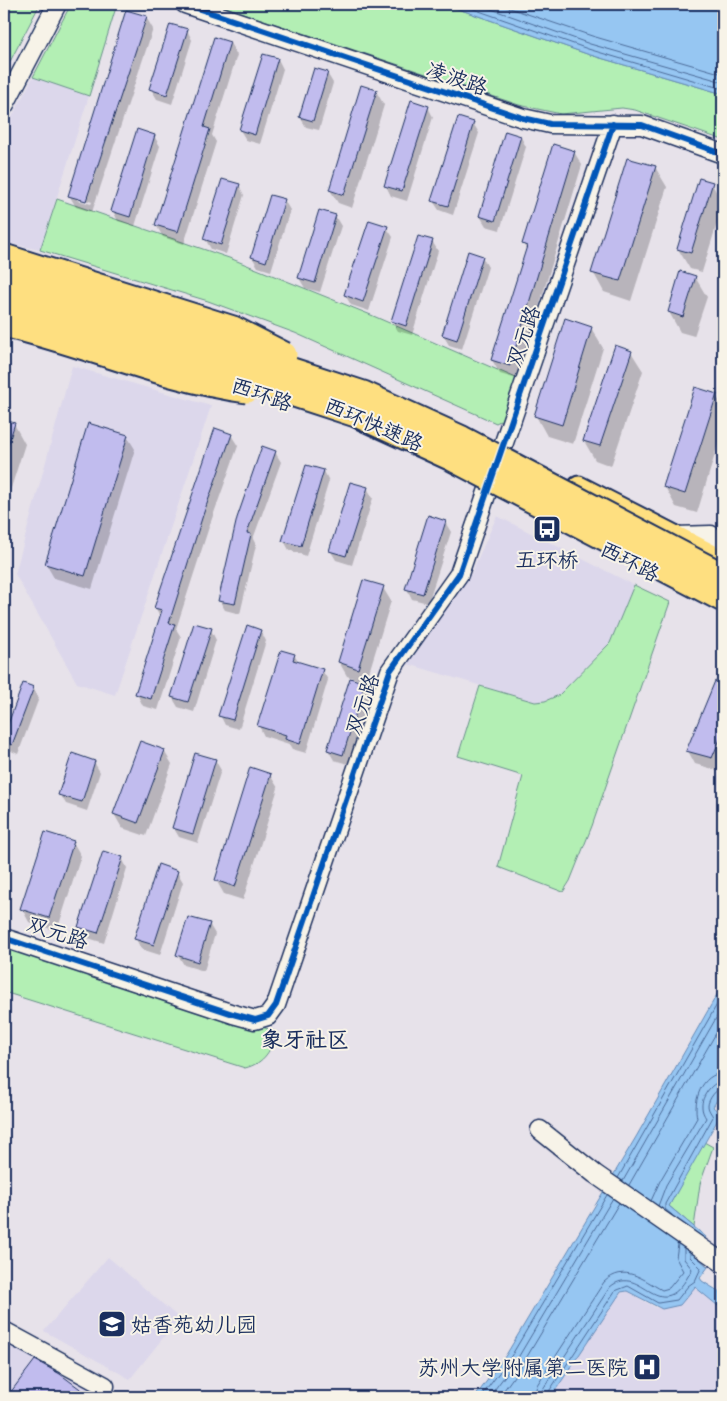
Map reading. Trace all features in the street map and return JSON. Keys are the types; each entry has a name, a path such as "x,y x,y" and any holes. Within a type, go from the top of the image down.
{"highway":[{"path":"4,258 233,329 350,389"},
{"name":"西环快速路","path":"4,281 50,292 350,389 462,440 723,576"},
{"name":"西环快速路","path":"4,303 45,313 356,414 452,458 723,599"},
{"path":"4,324 40,332 212,385 312,399"}],"main road":[{"name":"西环路","path":"4,267 202,328 365,383 450,421 723,561"},
{"name":"西环路","path":"4,315 39,323 186,368 351,424 430,458 723,610"}],"street":[{"path":"4,106 57,4"},
{"name":"凌波路","path":"185,4 523,118 550,124 642,125 723,154"},
{"name":"双元路","path":"4,938 232,1014 255,1020 268,1016 276,1005 390,671 459,574 490,489 502,447 613,124"},
{"path":"676,536 711,535 723,542"},
{"path":"540,1130 595,1174 723,1263"},
{"path":"4,1331 103,1391"}],"shaded area":[{"path":"33,77 89,96 40,250 4,242 4,132"},
{"path":"72,366 211,406 115,695 77,683 15,574"},
{"path":"497,516 634,585 610,643 559,695 545,701 535,702 408,664 471,574"},
{"name":"姑香苑幼儿园","path":"108,1257 179,1318 130,1379 44,1331"},
{"name":"苏州大学附属第二医院","path":"695,1287 723,1310 723,1397 551,1397 618,1294 627,1291 656,1308 680,1305"},
{"path":"4,1334 113,1392 109,1397 4,1397"}],"green space":[{"path":"4,4 40,4 4,73"},
{"path":"71,4 117,4 89,96 33,77"},
{"path":"216,4 444,4 587,54 723,94 723,140 635,110 622,108 561,114 519,105"},
{"path":"57,199 232,259 371,315 516,378 504,419 496,423 295,333 208,301 40,250"},
{"path":"634,585 670,602 592,826 570,881 563,892 498,867 523,776 458,756 480,686 535,702 545,701 559,695 610,643"},
{"path":"4,939 277,1032 275,1039 270,1050 258,1063 245,1068 4,992"},
{"path":"704,1142 713,1147 700,1184 694,1227 669,1206"}],"water":[{"path":"444,4 723,4 723,94 587,54"},
{"path":"723,984 723,1089 713,1107 721,1114 669,1206 706,1237 694,1254 708,1267 700,1278 702,1281 723,1294 723,1310 695,1287 680,1305 662,1309 627,1291 621,1292 551,1397 475,1397 506,1355 636,1137"}],"building":[{"path":"126,10 147,16 86,201 68,196"},
{"path":"170,24 188,29 167,95 149,89"},
{"path":"214,37 230,42 204,127 210,129 178,232 155,225"},
{"path":"263,54 278,58 255,135 239,130"},
{"path":"314,68 328,72 313,121 299,117"},
{"path":"361,85 377,90 344,195 329,190"},
{"path":"411,100 429,106 402,191 384,186"},
{"path":"458,117 474,122 448,206 431,201"},
{"path":"137,129 155,135 130,217 111,211"},
{"path":"505,131 521,136 495,221 479,216"},
{"path":"553,144 575,151 510,366 491,360 527,246 522,244"},
{"path":"627,158 656,166 620,281 591,273"},
{"path":"699,178 713,182 691,253 677,249"},
{"path":"222,179 240,184 221,245 203,239"},
{"path":"270,195 285,199 266,262 251,257"},
{"path":"319,210 336,215 315,283 298,278"},
{"path":"369,220 388,226 363,302 344,295"},
{"path":"418,236 433,240 406,326 391,321"},
{"path":"468,251 483,256 457,340 442,335"},
{"path":"680,271 696,276 683,317 668,312"},
{"path":"565,318 592,327 562,425 534,416"},
{"path":"615,345 632,351 600,446 583,441"},
{"path":"695,387 717,394 685,494 663,487"},
{"path":"4,420 15,423 6,451 4,450"},
{"path":"88,423 128,435 85,576 45,564"},
{"path":"215,428 232,434 203,515 169,623 175,624 151,699 135,694 162,610 154,608"},
{"path":"262,446 276,451 247,533 251,534 235,604 218,601 237,518"},
{"path":"306,465 324,470 301,546 282,541"},
{"path":"350,482 368,487 346,556 329,551"},
{"path":"428,515 446,521 423,594 405,589"},
{"path":"363,580 384,586 358,669 338,662"},
{"path":"194,623 212,628 188,702 171,697"},
{"path":"247,625 261,630 233,720 218,716"},
{"path":"281,650 295,654 293,660 323,669 300,744 285,739 286,735 257,726"},
{"path":"350,678 365,683 343,755 327,750"},
{"path":"715,681 723,684 723,732 712,758 686,751"},
{"path":"23,683 34,687 12,745 4,741 4,735"},
{"path":"140,741 165,750 138,823 113,814"},
{"path":"72,753 95,761 82,802 58,795"},
{"path":"195,753 216,759 193,834 172,828"},
{"path":"250,767 271,774 235,887 215,880"},
{"path":"45,832 74,841 49,918 20,909"},
{"path":"103,851 123,857 98,933 78,927"},
{"path":"158,864 178,871 154,945 134,939"},
{"path":"188,917 210,923 198,962 176,955"},
{"path":"35,1360 60,1374 91,1397 16,1397 10,1393"}],"cycle path":[{"path":"185,4 523,118 550,124 642,125 723,154"},
{"path":"4,938 233,1014 255,1020 268,1016 276,1005 390,671 459,574 613,124"}],"place":[{"name":"五环桥","path":"547,529"},
{"name":"姑香苑幼儿园","path":"112,1324"},
{"name":"苏州大学附属第二医院","path":"647,1367"}],"district":[{"name":"象牙社区","path":"305,1039"}]}
